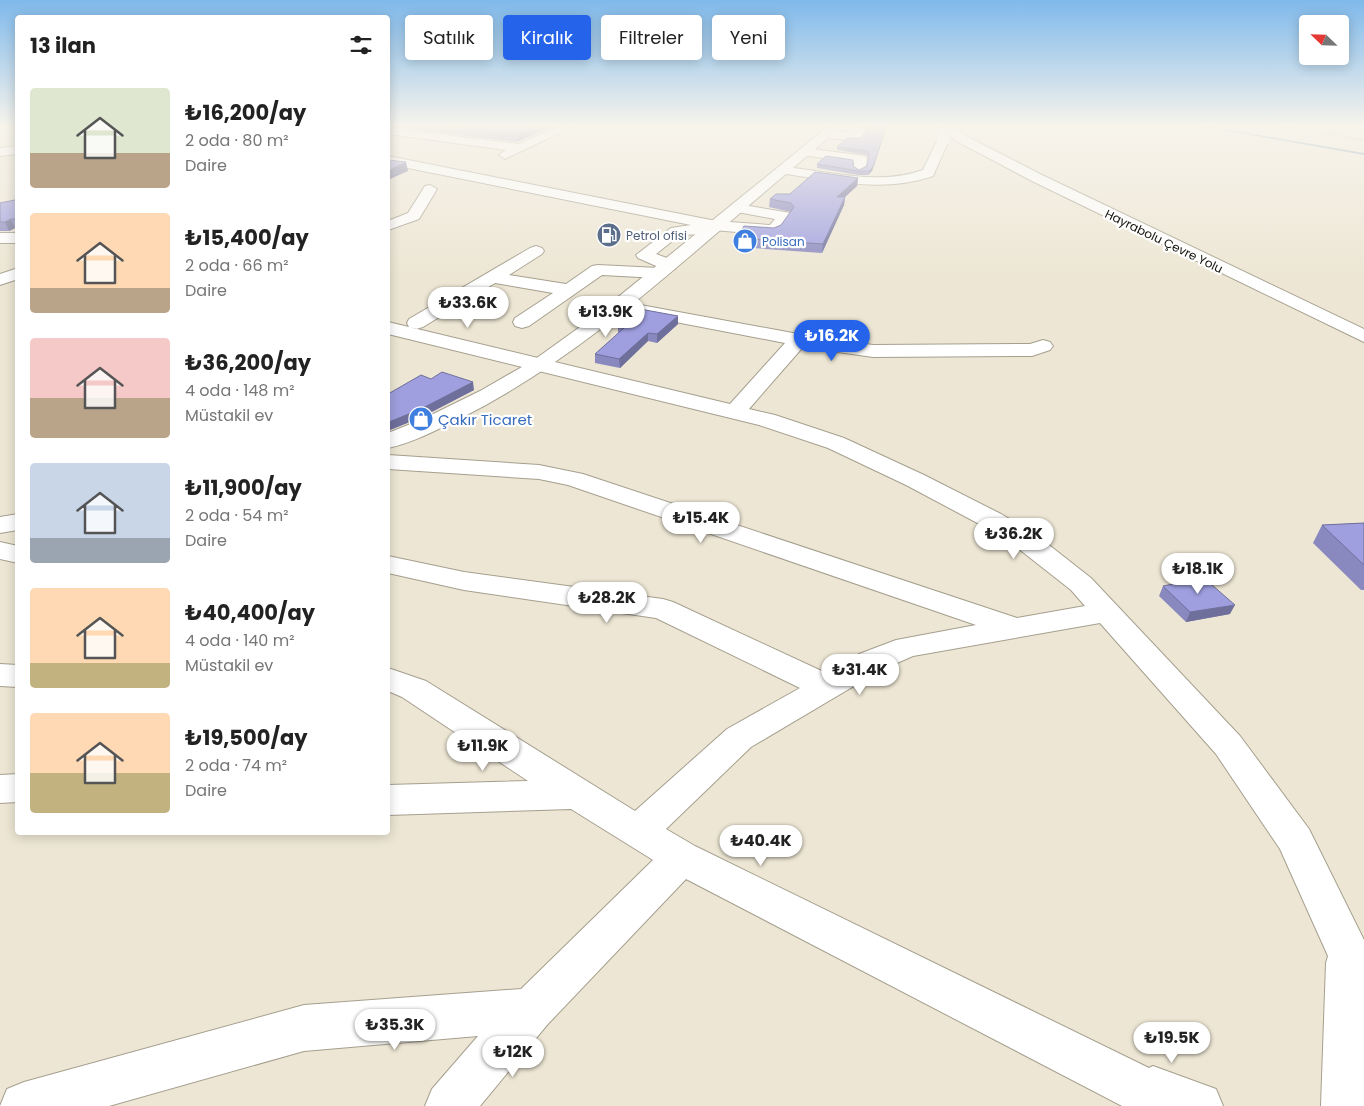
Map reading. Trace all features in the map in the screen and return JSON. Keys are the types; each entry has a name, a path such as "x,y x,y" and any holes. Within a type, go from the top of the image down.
{"street":[{"path":"509,177 722,221"},
{"path":"512,177 722,221"},
{"path":"390,440 431,424 488,396 541,364 619,306 775,177"},
{"path":"840,177 869,180 911,179 918,177"},
{"name":"Hayrabolu Çevre Yolu","path":"1034,177 1364,336"},
{"path":"390,225 414,216 430,189"},
{"path":"664,269 644,255 676,231 722,221"},
{"path":"0,238 15,238"},
{"path":"416,323 536,251"},
{"path":"0,264 15,265"},
{"path":"522,322 598,270 664,269"},
{"path":"0,280 15,274"},
{"path":"492,277 569,290"},
{"path":"520,303 543,308"},
{"path":"619,306 798,340 873,351 1032,350 1043,346"},
{"path":"390,328 736,412 836,442 916,480 992,520 1025,540 1080,584 1228,745 1295,840 1347,949 1364,994"},
{"path":"736,412 798,340"},
{"path":"390,462 540,472 574,479 1014,628"},
{"path":"0,525 15,522"},
{"path":"0,550 15,554"},
{"path":"390,564 464,582 663,609 827,687"},
{"path":"638,831 739,738 870,662 907,647 1106,612"},
{"path":"0,675 15,676"},
{"path":"390,680 414,690 577,794 682,858 1125,1081 1169,1106"},
{"path":"0,789 15,788"},
{"path":"390,800 577,794"},
{"path":"448,1106 531,1010 682,858"},
{"path":"1345,1106 1347,949"},
{"path":"24,1106 304,1028 531,1010"},
{"path":"1125,1081 1199,1106"}],"building":[{"path":"810,177 858,178 837,197 845,197 823,244 738,238 744,226 774,228 781,225 794,207 791,203 770,199 776,194 790,194"},
{"path":"15,200 15,219 0,222 0,203"},
{"path":"640,309 678,316 657,334 648,333 619,359 595,354 624,328 618,327"},
{"path":"442,372 473,382 421,409 390,422 390,393 421,375 431,379"},
{"path":"1364,523 1364,565 1322,525"},
{"path":"1204,578 1235,605 1190,612 1163,586"}],"place":[{"name":"Petrol ofisi","path":"609,235"},
{"name":"Polisan","path":"745,241"},
{"name":"Çakır Ticaret","path":"421,419"}]}
